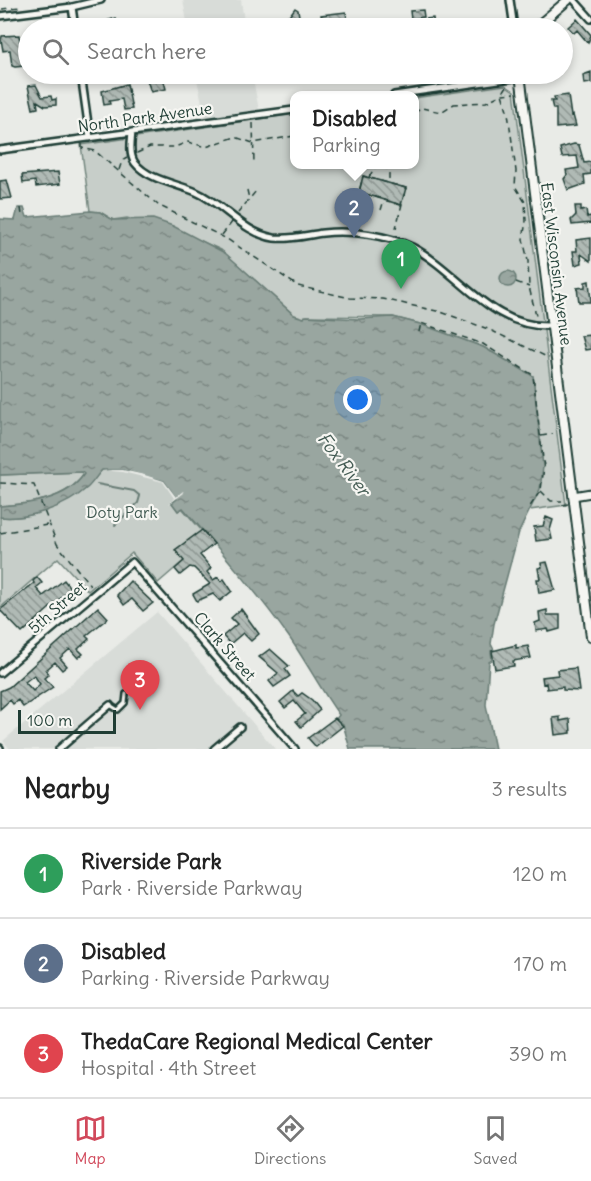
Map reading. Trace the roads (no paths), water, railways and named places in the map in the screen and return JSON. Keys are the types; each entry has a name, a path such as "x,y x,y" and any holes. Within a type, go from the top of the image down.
{"main road":[{"path":"547,18 568,0"},
{"name":"East Wisconsin Avenue","path":"521,84 591,637"}],"street":[{"path":"0,16 72,7 101,0"},
{"path":"510,0 513,18"},
{"path":"574,0 591,19"},
{"path":"72,7 74,18"},
{"path":"82,84 90,138"},
{"path":"419,92 473,84"},
{"name":"North Park Avenue","path":"0,150 290,111"},
{"path":"132,132 132,156 136,165 149,173 203,195 255,232 274,238 342,232 401,243 424,255 496,311 530,324 552,326"},
{"path":"573,496 591,493"},
{"name":"5th Street","path":"0,673 132,562"},
{"name":"Clark Street","path":"132,562 295,749"},
{"path":"59,749 110,705"},
{"path":"214,749 240,727"}],"lane":[{"path":"110,705 118,710 125,703 126,694"}],"water":[{"name":"Fox River","path":"18,208 24,208 27,217 90,211 100,212 113,220 153,219 173,226 225,253 294,315 304,318 305,316 359,319 393,317 420,324 483,347 533,376 543,467 540,489 519,532 494,624 491,644 494,650 491,651 492,660 489,662 486,705 495,749 350,749 343,724 336,719 339,715 289,637 251,587 183,508 178,511 172,503 177,499 164,481 123,470 102,470 87,488 58,506 34,514 0,517 0,506 35,502 58,495 77,483 84,474 82,472 0,475 0,219 15,220"},
{"path":"508,271 514,273 516,279 514,285 508,287 502,285 500,279 502,273"}],"waterway":[{"path":"97,484 134,491 140,496 138,503 115,525"}],"place":[{"name":"Disabled","path":"354,238"},
{"name":"Riverside Park","path":"401,289"},
{"name":"ThedaCare Regional Medical Center","path":"140,710"}],"park label":[{"name":"Doty Park","path":"122,512"}]}
